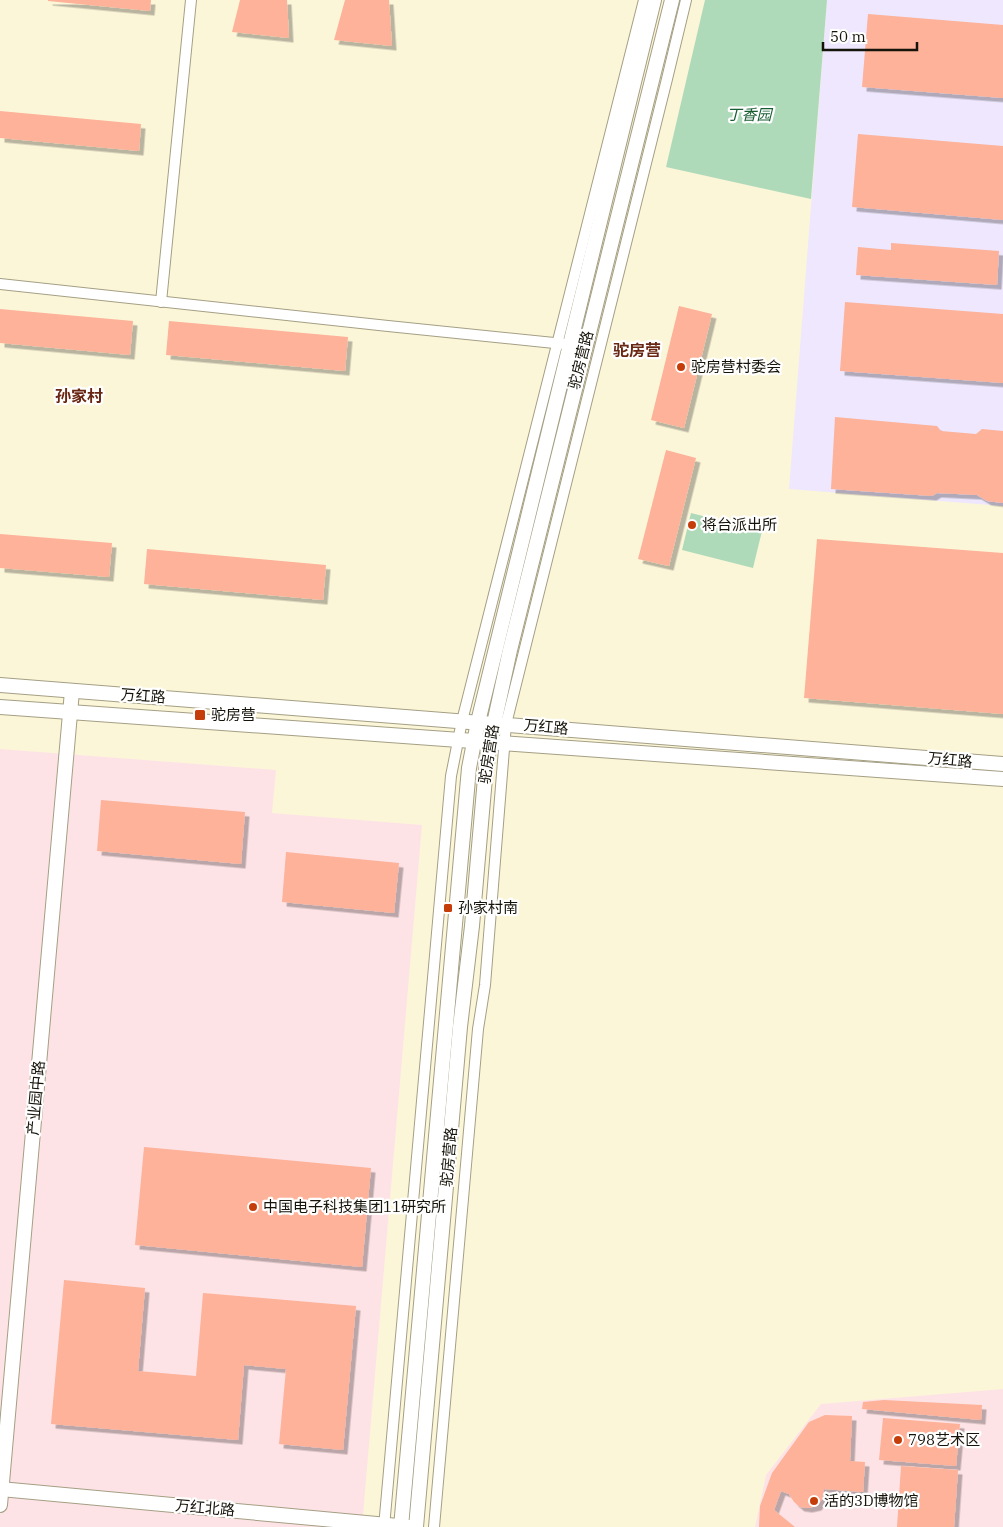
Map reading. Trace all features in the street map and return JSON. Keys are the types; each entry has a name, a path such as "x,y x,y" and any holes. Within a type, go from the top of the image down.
{"street":[{"path":"160,302 191,0"},
{"path":"384,1526 442,874 452,776 458,740 564,344 644,0"},
{"name":"驼房营路","path":"404,1527 468,777 478,722 564,344 654,0"},
{"name":"驼房营路","path":"416,1527 460,1027 490,742 500,724 519,611 672,0"},
{"path":"434,1527 478,1029 485,985 504,743 500,724 668,79 686,0"},
{"path":"0,284 564,344"},
{"name":"万红路","path":"0,685 1003,764"},
{"name":"产业园中路","path":"0,1505 72,691"},
{"name":"万红路","path":"0,707 1003,779"},
{"name":"万红北路","path":"1,1489 404,1527"}],"shaded area":[{"path":"827,0 1003,0 1003,506 789,489"},
{"path":"0,749 276,770 272,813 422,825 362,1527 0,1527"},
{"name":"798艺术区","path":"1003,1389 1003,1527 755,1527 766,1475 821,1404"}],"green space":[{"name":"丁香园","path":"705,0 827,0 811,199 666,167"},
{"path":"691,513 762,531 753,568 682,550"}],"building":[{"path":"48,0 151,0 150,11"},
{"path":"240,0 287,0 289,38 232,32"},
{"path":"345,0 389,0 392,46 334,40"},
{"path":"868,14 1003,25 1003,98 862,87"},
{"path":"0,111 141,124 139,151 0,138"},
{"path":"858,134 1003,146 1003,220 852,207"},
{"path":"891,243 999,251 997,285 856,275 858,247 891,250"},
{"path":"845,302 1003,314 1003,383 840,371"},
{"name":"驼房营村委会","path":"679,306 712,314 684,428 651,420"},
{"path":"0,309 133,321 130,355 0,343"},
{"path":"169,321 348,337 345,371 166,355"},
{"path":"835,417 937,426 941,431 976,434 982,429 1003,431 1003,503 987,501 977,495 937,493 932,496 831,489"},
{"path":"666,450 696,458 669,566 638,559"},
{"path":"0,534 112,543 109,577 0,568"},
{"path":"817,539 1003,553 1003,714 804,698"},
{"path":"147,549 326,565 323,600 144,584"},
{"path":"101,800 245,812 241,864 97,851"},
{"path":"286,852 399,863 394,913 282,902"},
{"name":"中国电子科技集团11研究所","path":"144,1147 371,1168 362,1267 135,1245"},
{"path":"64,1280 145,1288 138,1371 196,1376 203,1293 356,1306 343,1450 279,1444 286,1369 244,1365 238,1440 51,1424"},
{"path":"884,1400 982,1405 981,1420 862,1409 863,1402"},
{"path":"825,1415 852,1416 850,1461 865,1462 863,1492 824,1489 822,1499 817,1506 808,1508 800,1507 789,1494 781,1491 774,1510 795,1527 759,1527 760,1506 772,1473 809,1422"},
{"path":"883,1418 960,1424 956,1466 879,1460"},
{"path":"901,1466 958,1470 954,1527 897,1527"}],"place":[{"name":"驼房营村委会","path":"681,367"},
{"name":"将台派出所","path":"692,525"},
{"name":"驼房营","path":"200,715"},
{"name":"孙家村南","path":"448,908"},
{"name":"中国电子科技集团11研究所","path":"253,1207"},
{"name":"798艺术区","path":"898,1440"},
{"name":"活的3D博物馆","path":"814,1501"}],"district":[{"name":"驼房营","path":"637,350"},
{"name":"孙家村","path":"79,396"}]}
